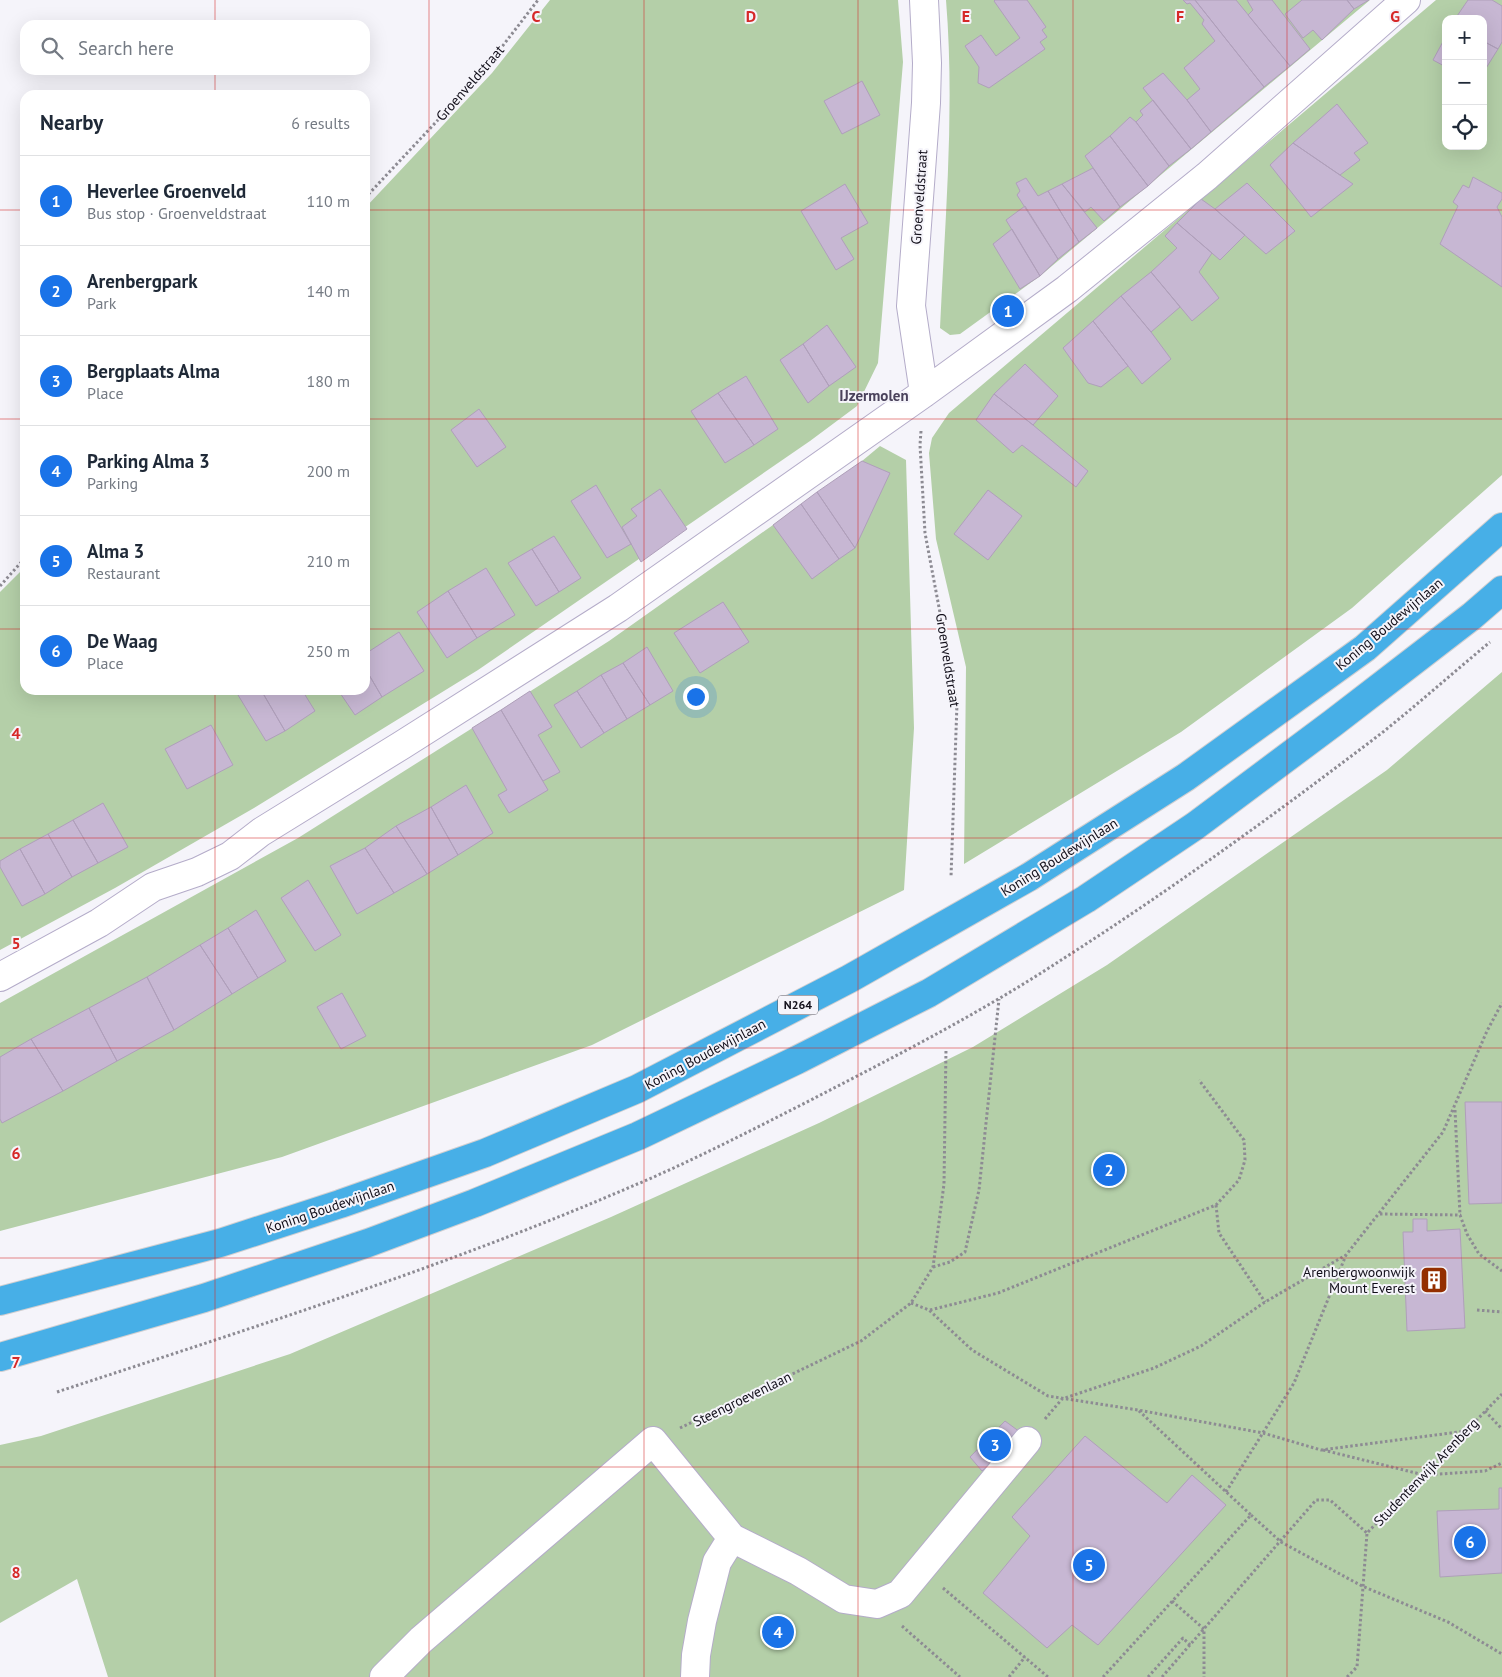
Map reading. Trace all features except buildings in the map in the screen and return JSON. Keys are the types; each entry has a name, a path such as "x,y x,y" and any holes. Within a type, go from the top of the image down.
{"highway":[{"name":"Koning Boudewijnlaan","path":"0,1301 220,1243 340,1204 484,1153 637,1090 849,979 1012,887 1178,782 1365,648 1502,527"},
{"path":"0,1357 204,1298 368,1243 476,1203 638,1136 797,1060 929,993 1086,899 1195,826 1472,616 1502,590"}],"street":[{"name":"Groenveldstraat","path":"924,0 927,63 926,103 911,306 924,393"},
{"path":"0,977 99,923 153,887 197,872 230,856 261,832 618,608 924,393 1067,289 1207,176 1406,0"},
{"path":"384,1677 429,1634 653,1441 732,1538 844,1598 877,1604 900,1594 1027,1441"},
{"path":"695,1677 696,1655 702,1621 717,1562 732,1538"}],"path":[{"name":"Groenveldstraat","path":"370,193 481,74 538,0"},
{"name":"Groenveldstraat","path":"920,444 925,533 957,703 951,877"},
{"path":"0,586 20,564"},
{"path":"57,1392 282,1318 530,1228 631,1187 727,1143 908,1050 1000,998 1135,912 1261,823 1385,730 1495,639"},
{"path":"933,1267 950,1262 966,1252 979,1190 1000,998"},
{"path":"1226,1492 1294,1383 1346,1255 1443,1132 1487,1031 1502,1003"},
{"name":"Steengroevenlaan","path":"653,1441 861,1342 912,1303 933,1267 944,1184 946,1049"},
{"path":"929,1310 998,1293 1216,1205 1239,1180 1245,1160 1244,1140 1199,1080"},
{"path":"1454,1108 1460,1215 1467,1234 1479,1254 1502,1271"},
{"path":"1216,1205 1219,1233 1265,1302"},
{"path":"1380,1214 1460,1215"},
{"path":"1062,1399 1154,1368 1201,1346 1265,1302 1346,1255"},
{"path":"912,1303 929,1310 972,1350 1048,1396 1263,1433 1321,1450 1424,1475 1485,1471 1502,1463"},
{"path":"1477,1310 1502,1312"},
{"name":"Studentenwijk Arenberg","path":"1347,1677 1357,1667 1367,1533 1502,1394"},
{"path":"1138,1410 1281,1542 1362,1586 1448,1622 1502,1654"},
{"path":"1485,1411 1502,1429"},
{"path":"1321,1450 1466,1431"},
{"path":"1162,1677 1316,1500 1330,1500 1367,1533"},
{"path":"1103,1677 1251,1515"},
{"path":"920,1568 1048,1677"},
{"path":"1172,1601 1204,1629 1204,1677"},
{"path":"877,1604 960,1677"},
{"path":"1148,1677 1182,1638 1190,1644"},
{"path":"1008,1677 1025,1657"}],"green space":[{"path":"550,0 898,0 903,62 878,363 857,406 810,441 478,670 254,808 115,888 0,950 0,592 20,572 20,695 370,695 370,203 492,73"},
{"path":"946,0 1370,0 1040,276 960,334 950,335 940,328 950,82"},
{"path":"1436,0 1502,0 1502,475 1352,608 1181,732 964,864 966,667 936,539 929,453 932,438 949,413"},
{"path":"880,446 906,460 914,728 904,890 592,1045 282,1157 0,1231 0,1003 298,838 501,710 609,641 862,461"},
{"path":"1502,672 1502,1677 108,1677 77,1579 0,1623 0,1445 41,1436 290,1354 611,1217 819,1123 973,1047 1107,965 1387,770"}],"place":[{"name":"Heverlee Groenveld","path":"1008,311"},
{"name":"Arenbergpark","path":"1109,1170"},
{"name":"Arenbergwoonwijk Mount Everest","path":"1434,1280"},
{"name":"Bergplaats Alma","path":"995,1445"},
{"name":"De Waag","path":"1470,1542"},
{"name":"Alma 3","path":"1089,1565"},
{"name":"Parking Alma 3","path":"778,1632"}],"district":[{"name":"IJzermolen","path":"874,396"}]}
